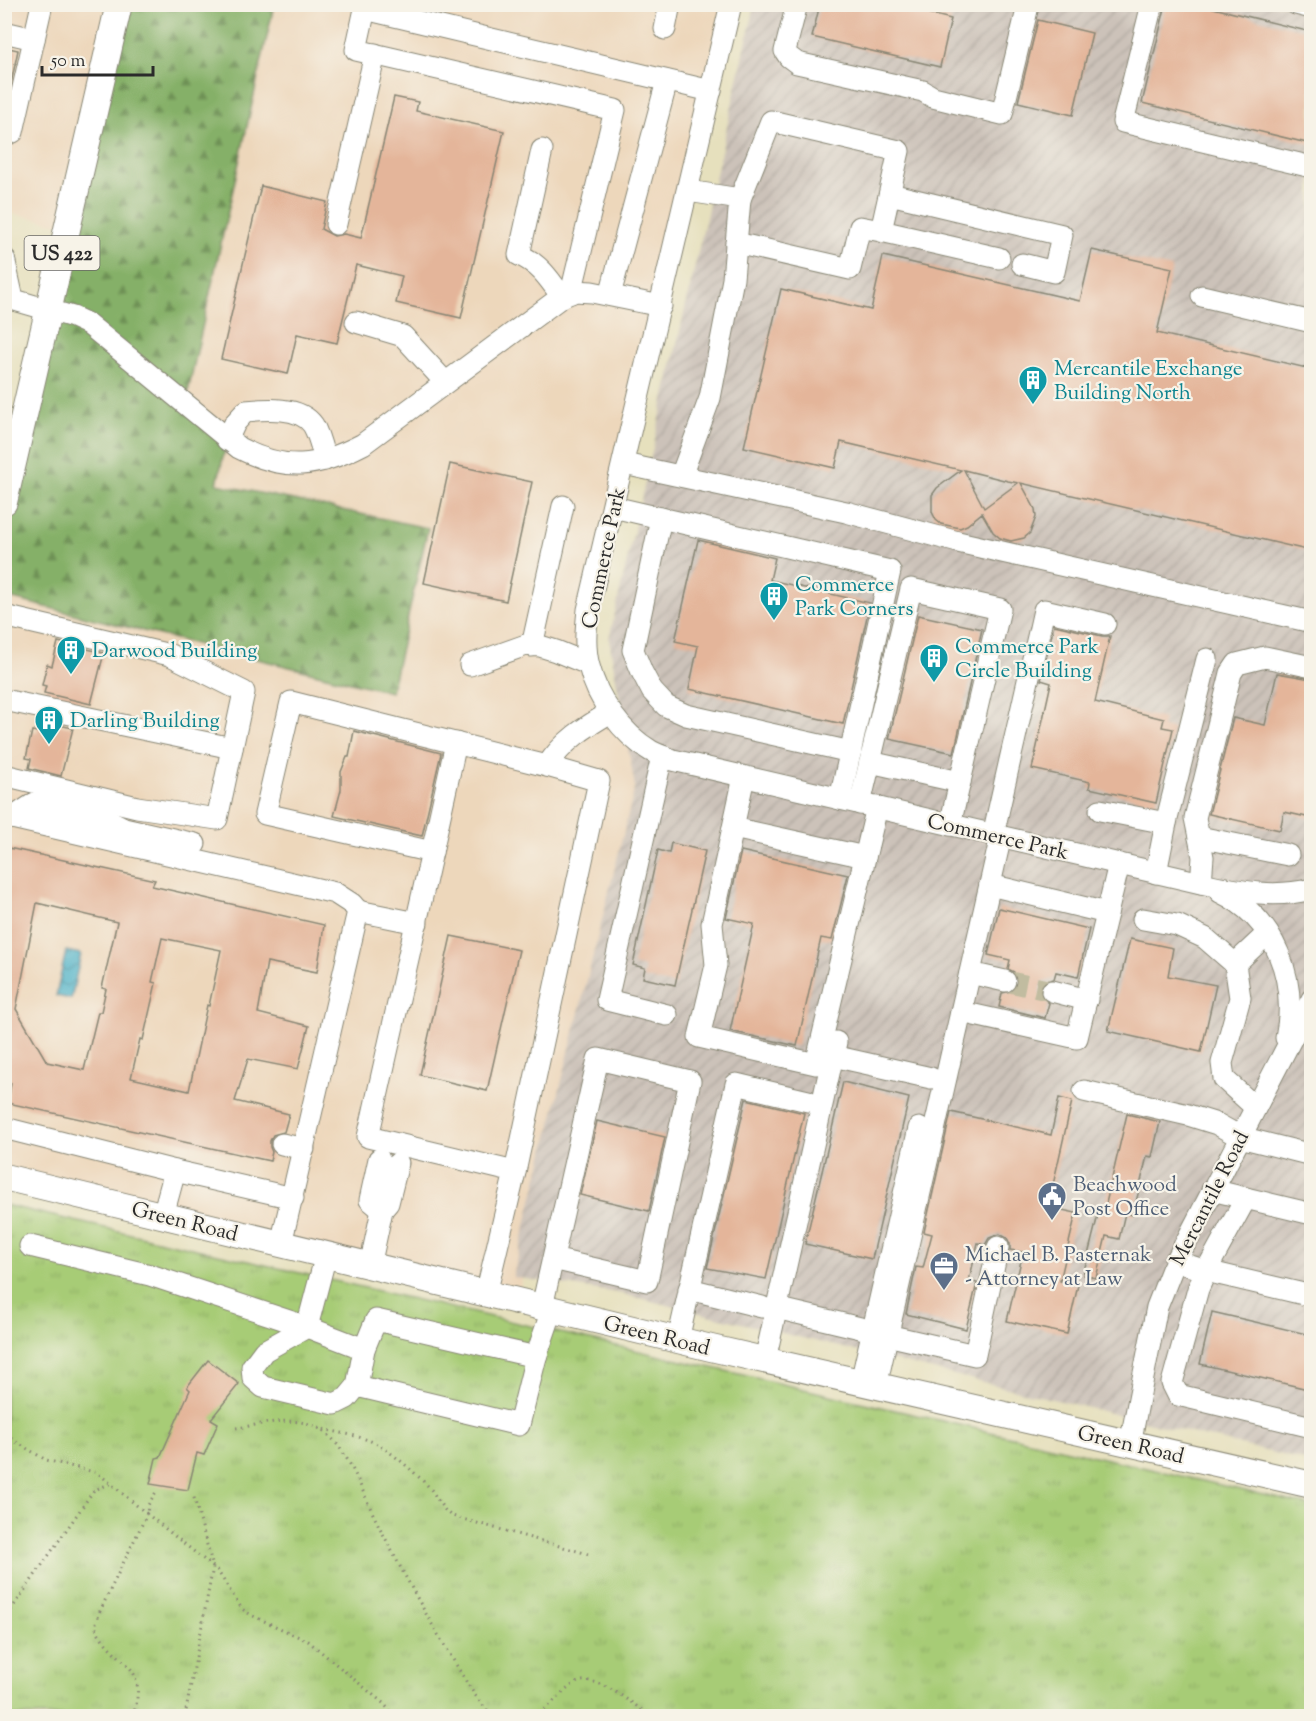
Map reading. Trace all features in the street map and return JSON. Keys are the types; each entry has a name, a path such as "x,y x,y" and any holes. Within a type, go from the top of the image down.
{"main road":[{"name":"US 422","path":"4,502 119,4"},
{"name":"Green Road","path":"4,1178 678,1340 1311,1485"}],"street":[{"path":"8,128 42,4"},
{"path":"665,30 670,4"},
{"name":"Commerce Park","path":"731,4 588,610 585,636 588,664 595,686 610,712 631,736 652,752 744,777 1201,883 1258,894 1290,895 1311,889"},
{"path":"797,4 785,51 797,63 923,91 933,97 1002,114 1028,6 1023,4"},
{"path":"1152,4 1123,122 1311,167"},
{"path":"1296,4 1311,8"},
{"path":"567,295 615,110 356,50 365,9 711,91"},
{"path":"4,32 34,39"},
{"path":"336,224 375,54"},
{"path":"610,295 667,81"},
{"path":"681,476 710,398 733,279 740,199 771,120 899,151 881,231"},
{"path":"542,150 519,255 529,259 567,295"},
{"path":"688,191 740,199"},
{"path":"890,194 1062,235 1054,272 1022,264"},
{"path":"736,243 850,269 860,227 999,258"},
{"path":"4,258 9,298 74,317 88,324 227,440 258,458 279,463 306,465 337,458 363,444 567,295 592,292 661,306"},
{"path":"1202,296 1311,322"},
{"path":"356,322 403,336 445,382"},
{"path":"227,440 235,423 246,411 270,409 299,414 312,423 325,460"},
{"path":"624,464 846,512 958,542 1311,622"},
{"path":"532,645 563,506"},
{"path":"613,507 890,571 851,752 866,805 866,857 825,1060 769,1308 765,1360"},
{"path":"661,518 633,650 652,691 666,706 686,715 851,752"},
{"path":"825,1060 866,805 870,762 911,589 999,609 950,825"},
{"path":"869,1384 931,1078 994,835 1044,610 1105,624"},
{"path":"4,616 170,655 244,692 217,819 177,814 4,776"},
{"path":"470,665 526,645 556,651 588,664"},
{"path":"1201,883 1203,857 1195,818 1231,673 1237,664 1265,657 1311,667"},
{"path":"1156,873 1166,822 1207,659"},
{"path":"4,700 232,748"},
{"path":"432,852 265,814 291,702 599,781 515,1172 486,1294"},
{"path":"547,766 570,738 610,712"},
{"path":"456,743 368,1137 515,1172"},
{"path":"662,756 607,1000 667,1015"},
{"path":"870,762 960,782"},
{"path":"744,777 712,924 716,965 699,1037 931,1078"},
{"path":"8,818 35,803 108,820 124,828 195,844"},
{"path":"1100,810 1166,822"},
{"path":"8,818 335,893 352,904 358,911 417,923"},
{"path":"82,834 124,828"},
{"path":"733,828 866,857"},
{"path":"880,1333 970,973 990,885 994,835"},
{"path":"1199,837 1288,855"},
{"path":"961,1012 1077,1038 1119,864"},
{"name":"Commerce Park","path":"1201,883 1226,895 1245,908 1277,949 1287,974 1290,997 1289,1022 1282,1056"},
{"path":"990,885 1107,913"},
{"path":"281,1244 358,911"},
{"path":"1143,919 1177,925 1205,938 1235,964 1240,998 1222,1063 1224,1079 1255,1107"},
{"path":"1235,964 1267,934"},
{"path":"970,973 1005,981"},
{"path":"1052,991 1087,1000"},
{"name":"Mercantile Road","path":"1131,1444 1157,1307 1176,1261 1311,999"},
{"path":"357,1386 519,1425 547,1308 553,1259 598,1059 690,1081 646,1281 553,1259"},
{"path":"678,1340 736,1084 808,1101"},
{"path":"1084,1091 1188,1115 1217,1124 1240,1137 1311,1155"},
{"path":"4,1128 292,1198"},
{"path":"282,1144 304,1149"},
{"path":"370,1266 382,1210 370,1200 389,1161"},
{"path":"163,1215 175,1171"},
{"path":"1212,1190 1311,1214"},
{"path":"1246,1198 1198,1288 1172,1383 1178,1395 1311,1427"},
{"path":"30,1246 150,1275 364,1348"},
{"path":"689,1289 975,1355 998,1247"},
{"path":"326,1255 307,1327 264,1351 252,1367 253,1378 263,1387 334,1404 347,1398 357,1386 364,1348 376,1320 536,1358"},
{"path":"1176,1261 1206,1271 1311,1296"}],"path":[{"path":"236,1428 292,1421 368,1440 420,1478 439,1500 444,1511 452,1516 588,1554"},
{"path":"317,1427 335,1441 352,1469 426,1616 474,1693 485,1709 494,1716"},
{"path":"4,1429 13,1440 46,1460 98,1473 217,1570 242,1609 308,1641 383,1703 395,1716"},
{"path":"4,1620 94,1490 110,1484"},
{"path":"133,1716 139,1686 134,1672 100,1637 95,1626 147,1514 148,1505 156,1492"},
{"path":"185,1716 213,1567 193,1494"},
{"path":"534,1716 544,1711 575,1683 587,1680 598,1681 651,1716"}],"shaded area":[{"path":"5,5 119,5 68,226 5,212"},
{"path":"274,5 731,5 588,610 588,664 631,736 635,787 517,1301 5,1177 5,597 391,691 427,528 216,483 185,405"},
{"path":"755,5 1311,5 1311,1462 618,1293 513,1277 635,787 609,639"}],"green space":[{"path":"119,5 274,5 185,405 227,440 217,484 428,528 391,692 5,597 5,502"},
{"path":"5,1205 1311,1506 1311,1716 5,1716"}],"water":[{"path":"66,951 81,954 71,999 56,996"}],"building":[{"path":"820,4 891,4 951,19 940,67 812,37"},
{"path":"1166,4 1197,4 1311,32 1311,144 1142,103"},
{"path":"1038,20 1092,33 1073,115 1018,102"},
{"path":"4,47 18,50 7,102 4,102"},
{"path":"394,97 418,102 416,111 504,131 461,318 396,303 402,276 356,265 337,343 297,334 288,374 221,359 261,186 327,202 321,229 334,236 344,234 361,238"},
{"name":"Mercantile Exchange Building North","path":"1092,250 1172,268 1157,333 1311,369 1311,551 1021,483 1035,509 1036,517 1030,533 1024,538 1011,541 1000,538 993,532 982,513 960,528 941,524 936,520 932,512 932,495 937,488 961,470 841,442 835,468 744,447 781,289 871,310 883,256 1080,301","holes":["964,470 1018,483 984,508"]},
{"path":"450,464 532,482 506,601 424,583"},
{"name":"Commerce Park Corners","path":"698,540 775,558 770,580 870,603 843,724 689,689 698,646 675,641"},
{"name":"Commerce Park Circle Building","path":"918,615 982,629 954,753 889,739"},
{"path":"1054,625 1110,636 1095,702 1164,719 1162,727 1173,729 1156,803 1089,788 1090,782 1032,769 1051,683 1041,680"},
{"name":"Darwood Building","path":"58,642 104,653 91,704 44,693 46,686 42,685 47,664 52,666"},
{"path":"1277,673 1311,679 1311,818 1284,812 1280,830 1209,814 1233,718 1265,725"},
{"name":"Darling Building","path":"40,721 73,728 61,776 29,768 31,759 26,758 32,731 37,732"},
{"path":"354,731 441,753 422,836 334,816 341,790 341,772 349,757"},
{"path":"671,843 705,851 675,985 643,978 645,968 633,965 658,850 669,853"},
{"path":"4,847 155,880 152,886 324,925 317,972 267,962 258,1013 309,1026 298,1069 248,1059 235,1101 289,1114 284,1132 273,1135 270,1141 272,1152 270,1161 8,1103 11,1083 4,1079","holes":["37,903 117,922 102,988 106,989 101,1012 98,1012 84,1070 47,1062 16,1009","162,938 221,950 189,1091 131,1078 140,1039 143,1040 156,983 152,982"]},
{"path":"741,851 848,875 832,940 821,938 797,1046 730,1031 754,924 726,918"},
{"path":"999,908 1089,929 1078,977 1056,972 1054,979 1043,982 1040,987 1040,995 1049,1003 1045,1018 999,1007 1002,993 1014,990 1017,983 1014,972 1008,969 1010,960 988,955"},
{"path":"451,936 519,950 487,1091 420,1075"},
{"path":"1130,939 1173,948 1168,976 1216,985 1201,1052 1108,1031"},
{"path":"843,1082 909,1098 872,1259 805,1244"},
{"path":"1059,1098 1072,1101 1048,1207 1076,1213 1060,1281 1078,1285 1067,1334 1007,1321 1023,1252 1010,1250 1007,1238 1000,1234 989,1238 985,1245 978,1243 969,1281 977,1283 966,1329 906,1314 916,1267 923,1268 932,1234 924,1232 951,1112 1051,1135"},
{"path":"746,1099 804,1113 766,1279 707,1268"},
{"path":"1127,1114 1160,1122 1152,1157 1147,1156 1133,1215 1125,1213 1119,1239 1106,1236 1096,1278 1083,1275 1099,1211 1104,1212"},
{"path":"597,1121 665,1137 649,1211 580,1195"},
{"path":"1212,1312 1311,1335 1311,1376 1308,1389 1200,1364"},
{"path":"208,1360 239,1384 211,1419 218,1423 204,1455 197,1453 188,1490 150,1484 156,1458 160,1457 190,1390 187,1387"}],"tunnel":[{"path":"1005,981 1052,991"}],"place":[{"name":"Mercantile Exchange Building North","path":"1033,406"},
{"name":"Commerce Park Corners","path":"774,622"},
{"name":"Darwood Building","path":"71,676"},
{"name":"Commerce Park Circle Building","path":"934,684"},
{"name":"Darling Building","path":"49,746"},
{"name":"Beachwood Post Office","path":"1052,1222"},
{"name":"Michael B. Pasternak - Attorney at Law","path":"944,1292"}]}
